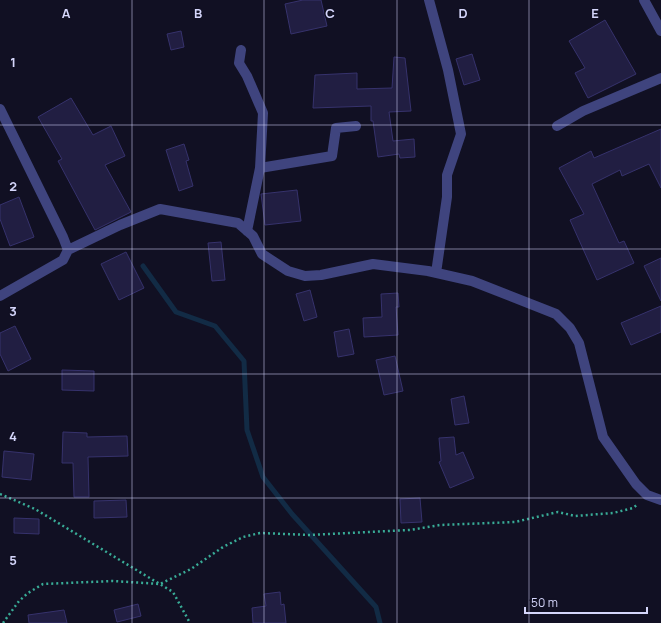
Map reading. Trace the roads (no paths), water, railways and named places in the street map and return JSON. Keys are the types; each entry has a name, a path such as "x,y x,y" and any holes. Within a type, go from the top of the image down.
{"street":[{"path":"429,0 448,70 461,134 447,175 447,197 436,273"},
{"path":"644,0 661,31"},
{"path":"241,50 239,63 247,76 263,113 260,168 247,231"},
{"path":"557,126 583,111 661,78"},
{"path":"0,109 68,250"},
{"path":"260,168 332,156 336,128 356,126"},
{"path":"0,296 63,260 68,250 160,209 238,223 253,236 262,254 288,271 304,276 321,275 373,264 436,273 472,281 511,295 556,314 570,328 579,343 603,437 636,484 647,495 661,500"}],"waterway":[{"path":"143,266 176,312 215,326 244,361 247,430 263,477 292,514 376,607 380,623"}]}
